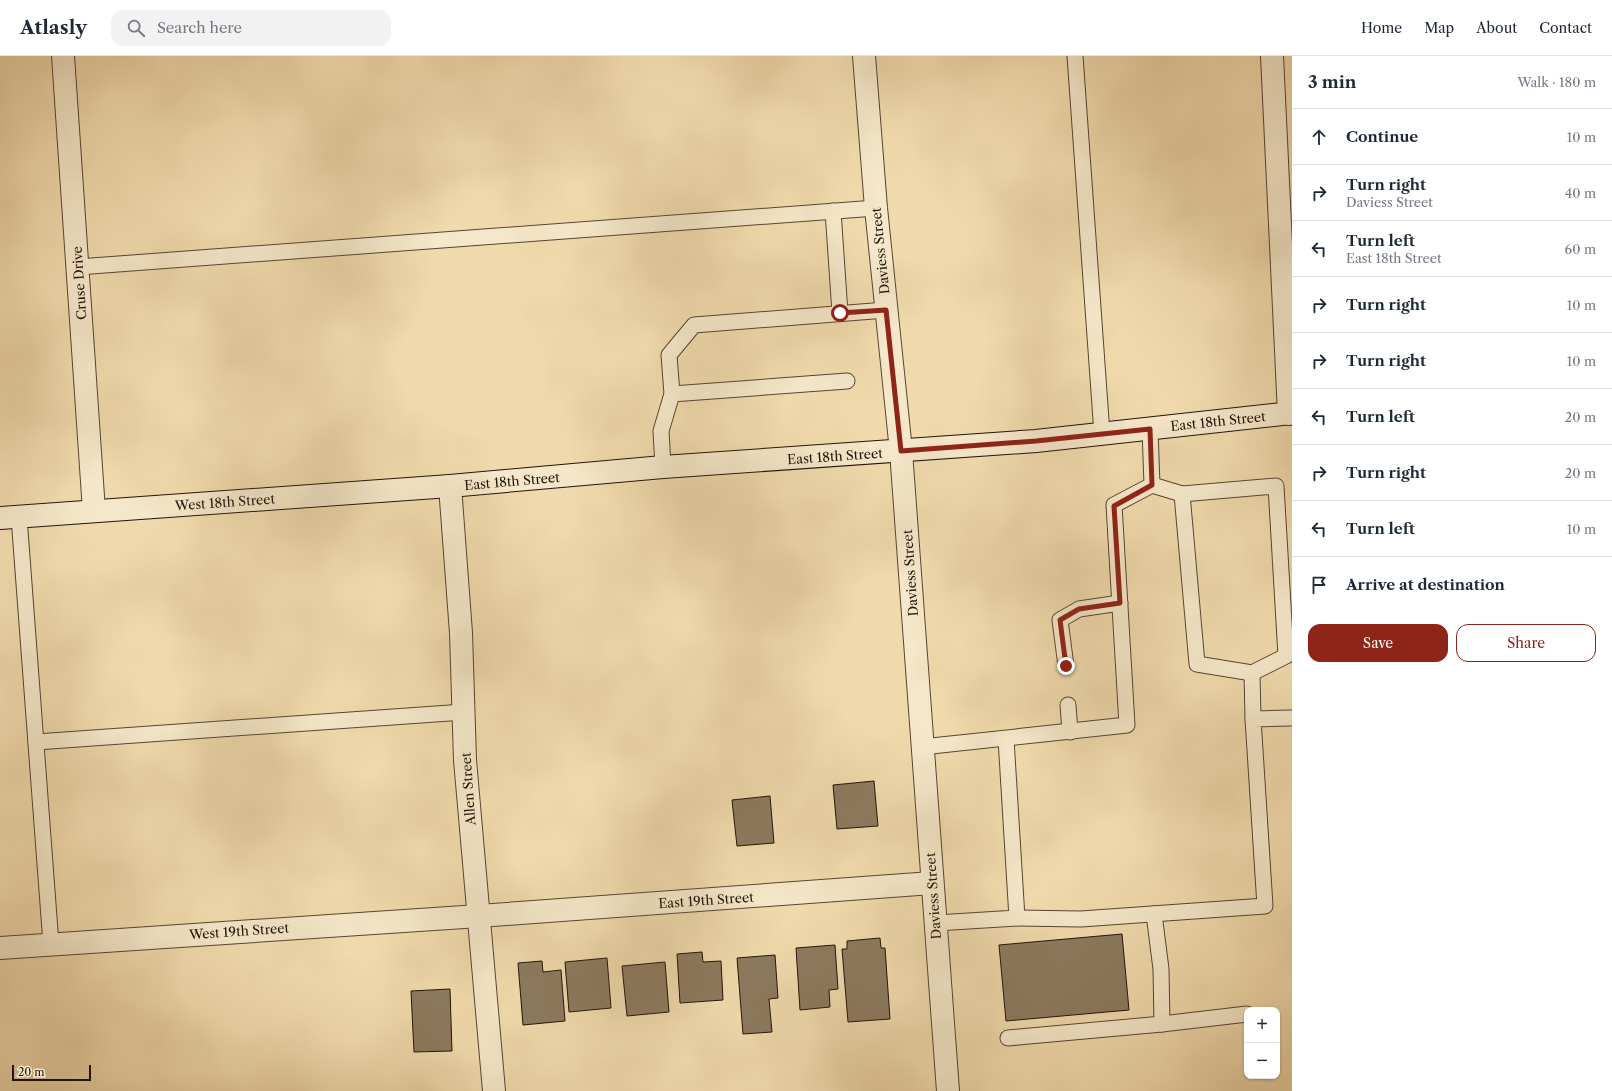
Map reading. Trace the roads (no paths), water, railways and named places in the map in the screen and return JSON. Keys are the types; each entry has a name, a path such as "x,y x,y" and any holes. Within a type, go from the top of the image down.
{"street":[{"name":"Cruse Drive","path":"63,56 94,511"},
{"name":"Daviess Street","path":"864,56 876,208 901,451 948,1091"},
{"path":"1272,56 1290,413"},
{"name":"East 18th Street","path":"450,486 663,467 1036,441 1290,413"},
{"name":"West 18th Street","path":"9,518 450,486"},
{"name":"Allen Street","path":"450,486 461,633 466,760 494,1091"},
{"name":"East 19th Street","path":"479,916 932,883"},
{"name":"West 19th Street","path":"0,948 479,916"}],"lane":[{"path":"1075,56 1102,434"},
{"path":"78,267 876,208"},
{"path":"834,211 840,313"},
{"path":"663,467 661,431 672,394 669,355 694,325 886,310"},
{"path":"672,394 847,381"},
{"path":"1150,429 1152,485"},
{"path":"922,747 1127,726 1114,506 1152,485 1182,494 1276,486 1286,656 1252,673 1197,664 1182,494"},
{"path":"9,518 36,742 51,944"},
{"path":"1066,666 1060,620 1079,609 1120,603"},
{"path":"936,923 1017,918 1082,919 1265,906 1253,719 1252,673"},
{"path":"1068,705 1070,732"},
{"path":"36,742 464,712"},
{"path":"1253,719 1292,718"},
{"path":"1006,738 1017,918"},
{"path":"1154,914 1161,969 1162,1024"},
{"path":"1008,1038 1162,1024 1244,1014"}]}
